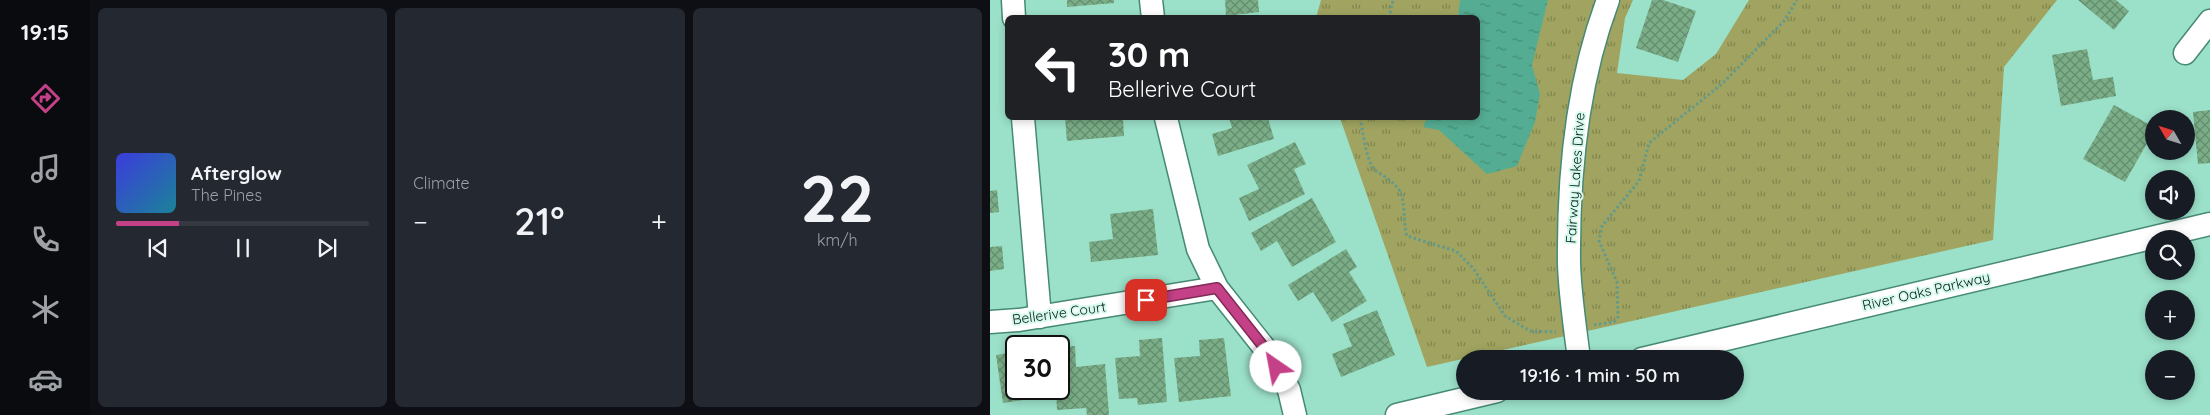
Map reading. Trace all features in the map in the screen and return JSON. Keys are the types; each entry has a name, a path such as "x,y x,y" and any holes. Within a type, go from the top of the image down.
{"street":[{"path":"1013,0 1014,15"},
{"path":"1151,0 1153,15"},
{"name":"Fairway Lakes Drive","path":"1578,350 1569,265 1571,198 1579,110 1600,20 1608,0"},
{"path":"2186,53 2210,21"},
{"path":"1023,120 1040,317"},
{"path":"1166,120 1198,249 1217,288 1270,355 1289,390 1294,415"},
{"name":"River Oaks Parkway","path":"1680,350 2210,224"},
{"name":"Bellerive Court","path":"990,322 1040,317 1217,288"},
{"path":"1397,415 1460,400"}],"path":[{"path":"1390,15 1393,0"}],"green space":[{"path":"1321,0 1633,0 1625,18 1617,73 1683,80 1716,54 1749,0 2057,0 2004,67 1993,240 1503,350 1456,350 1456,360 1427,367 1341,120 1480,120 1480,15 1317,15"}],"water":[{"path":"1460,0 1548,0 1532,65 1540,94 1535,122 1517,166 1487,174 1439,130 1423,127 1426,120 1480,120 1480,15 1458,15"}],"building":[{"path":"1067,0 1114,0 1114,3 1067,7"},
{"path":"1225,0 1258,0 1259,12 1226,15"},
{"path":"1652,0 1663,0 1696,11 1678,62 1636,48"},
{"path":"2078,0 2116,0 2129,11 2114,30"},
{"path":"2087,49 2093,80 2113,77 2116,96 2061,106 2052,55"},
{"path":"2114,105 2145,122 2145,147 2125,182 2083,159"},
{"path":"2210,110 2210,163 2198,164 2195,112"},
{"path":"1065,120 1123,120 1124,136 1067,141"},
{"path":"1230,120 1269,120 1274,139 1218,156 1212,134 1232,128"},
{"path":"1295,142 1306,164 1294,169 1305,194 1249,221 1239,198 1259,189 1247,165"},
{"path":"997,190 999,212 990,213 990,191"},
{"path":"1312,198 1336,242 1292,267 1277,241 1261,251 1251,233"},
{"path":"1153,209 1158,255 1091,262 1089,242 1113,239 1110,214"},
{"path":"1002,246 1004,269 990,271 990,247"},
{"path":"1346,249 1357,267 1349,272 1367,301 1332,322 1313,292 1298,301 1288,285"},
{"path":"1377,310 1395,355 1341,377 1332,354 1352,346 1343,324"},
{"path":"1162,338 1167,402 1138,405 1137,398 1119,399 1115,358 1140,356 1139,340"},
{"path":"1224,338 1231,396 1179,402 1174,358 1200,356 1199,340"},
{"path":"1070,346 1075,346 1076,367 1105,364 1109,415 1087,415 1086,408 1057,410 1057,400 1070,400"},
{"path":"1005,354 1005,400 1022,400 1003,403 996,355"}],"route":[{"path":"1146,300 1217,288 1270,355 1276,367"}]}
